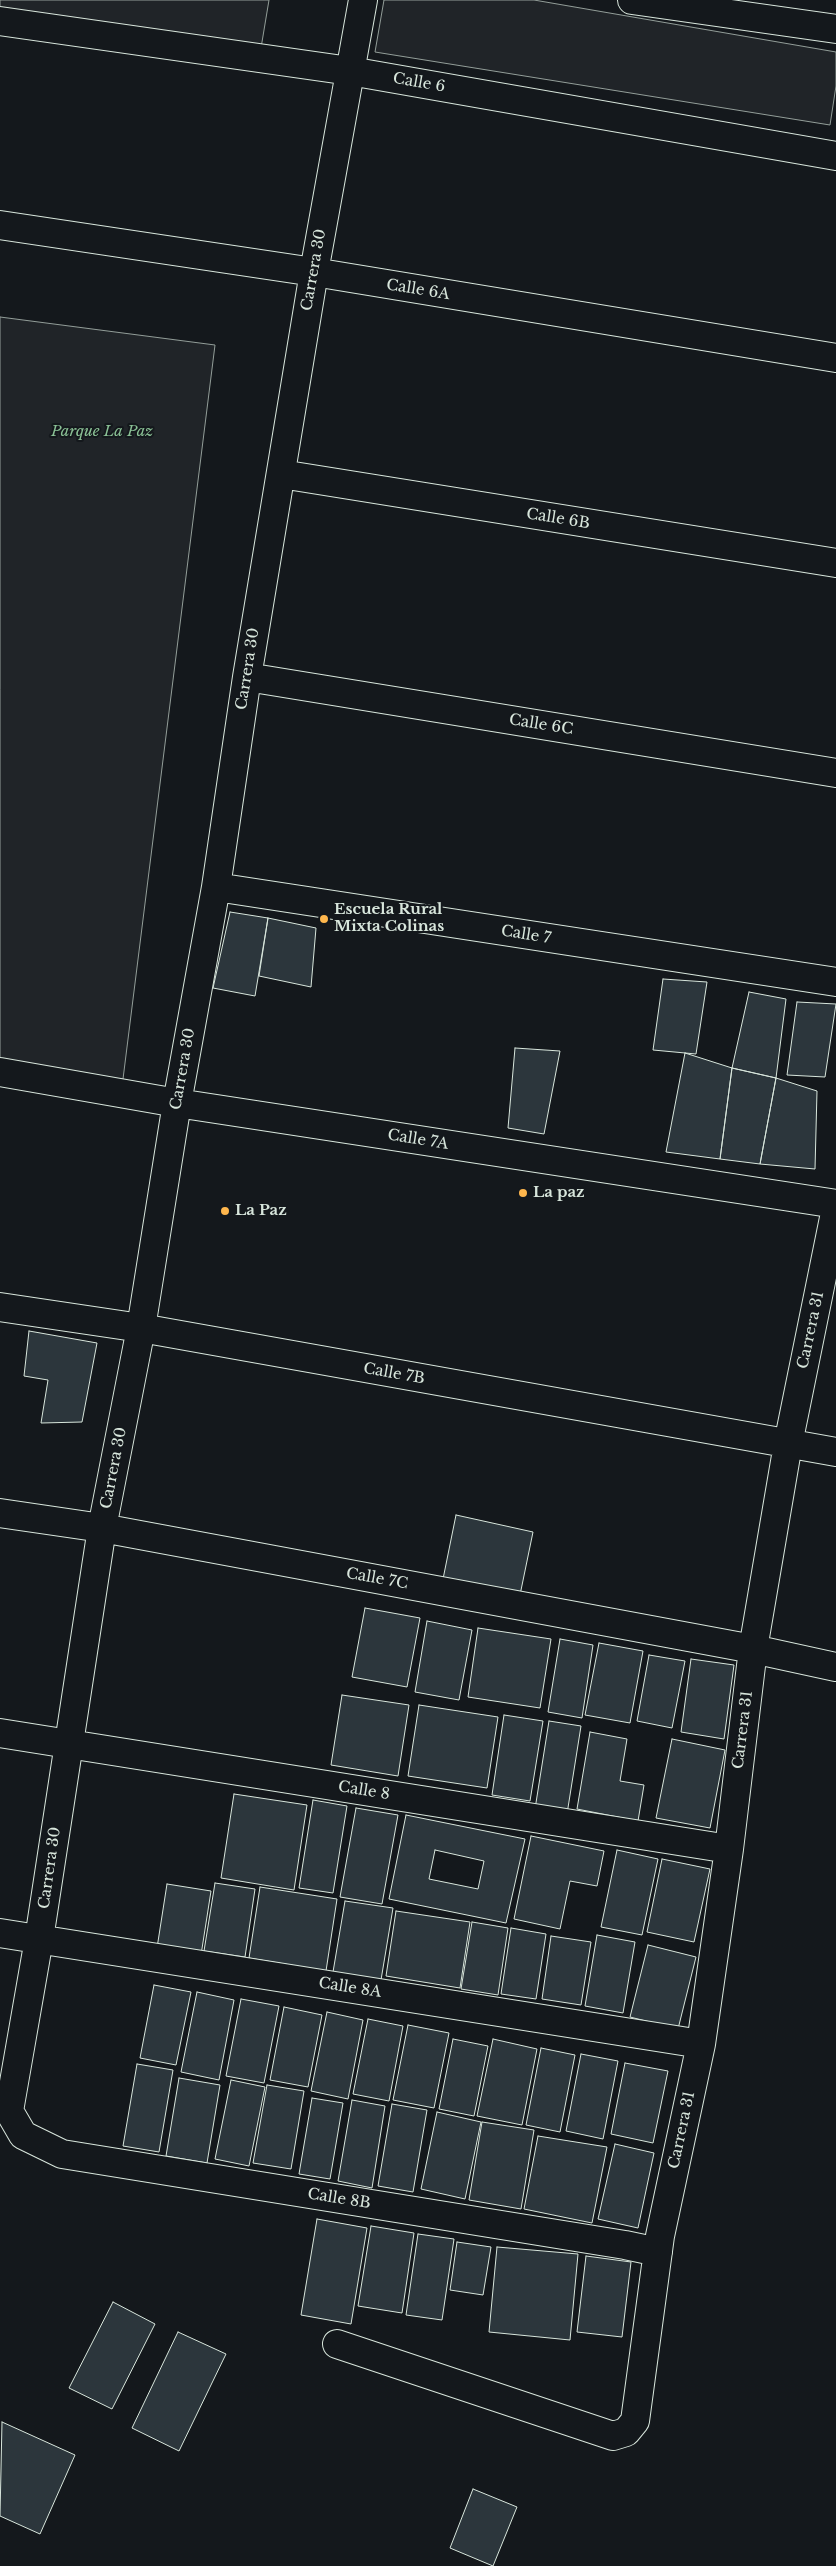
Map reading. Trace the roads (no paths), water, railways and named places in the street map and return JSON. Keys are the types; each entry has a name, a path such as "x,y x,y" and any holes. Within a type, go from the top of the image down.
{"street":[{"name":"Carrera 30","path":"23,2135 9,2112 39,1939 102,1528 141,1328 177,1103 216,887 247,677 314,272 363,0"},
{"path":"632,0 836,28"},
{"name":"Calle 6","path":"0,21 350,71 836,156"},
{"name":"Calle 6A","path":"0,225 314,272 836,358"},
{"name":"Calle 6B","path":"281,474 836,563"},
{"name":"Calle 6C","path":"247,677 836,773"},
{"name":"Calle 7","path":"216,887 836,982"},
{"name":"Calle 7A","path":"0,1072 177,1103 836,1204"},
{"name":"Carrera 31","path":"338,2344 613,2436 626,2432 635,2421 658,2252 701,2044 729,1849 752,1649 788,1444 836,1208"},
{"name":"Calle 7B","path":"0,1307 141,1328 836,1452"},
{"name":"Calle 7C","path":"0,1513 102,1528 752,1649 836,1667"},
{"name":"Calle 8","path":"0,1733 729,1849"},
{"name":"Calle 8A","path":"0,1932 701,2044"},
{"name":"Calle 8B","path":"23,2135 62,2154 616,2243 658,2252"}],"place":[{"name":"Escuela Rural Mixta Colinas","path":"324,919"},
{"name":"La paz","path":"523,1193"},
{"name":"La Paz","path":"225,1211"}],"park label":[{"name":"Parque La Paz","path":"102,432"}]}
